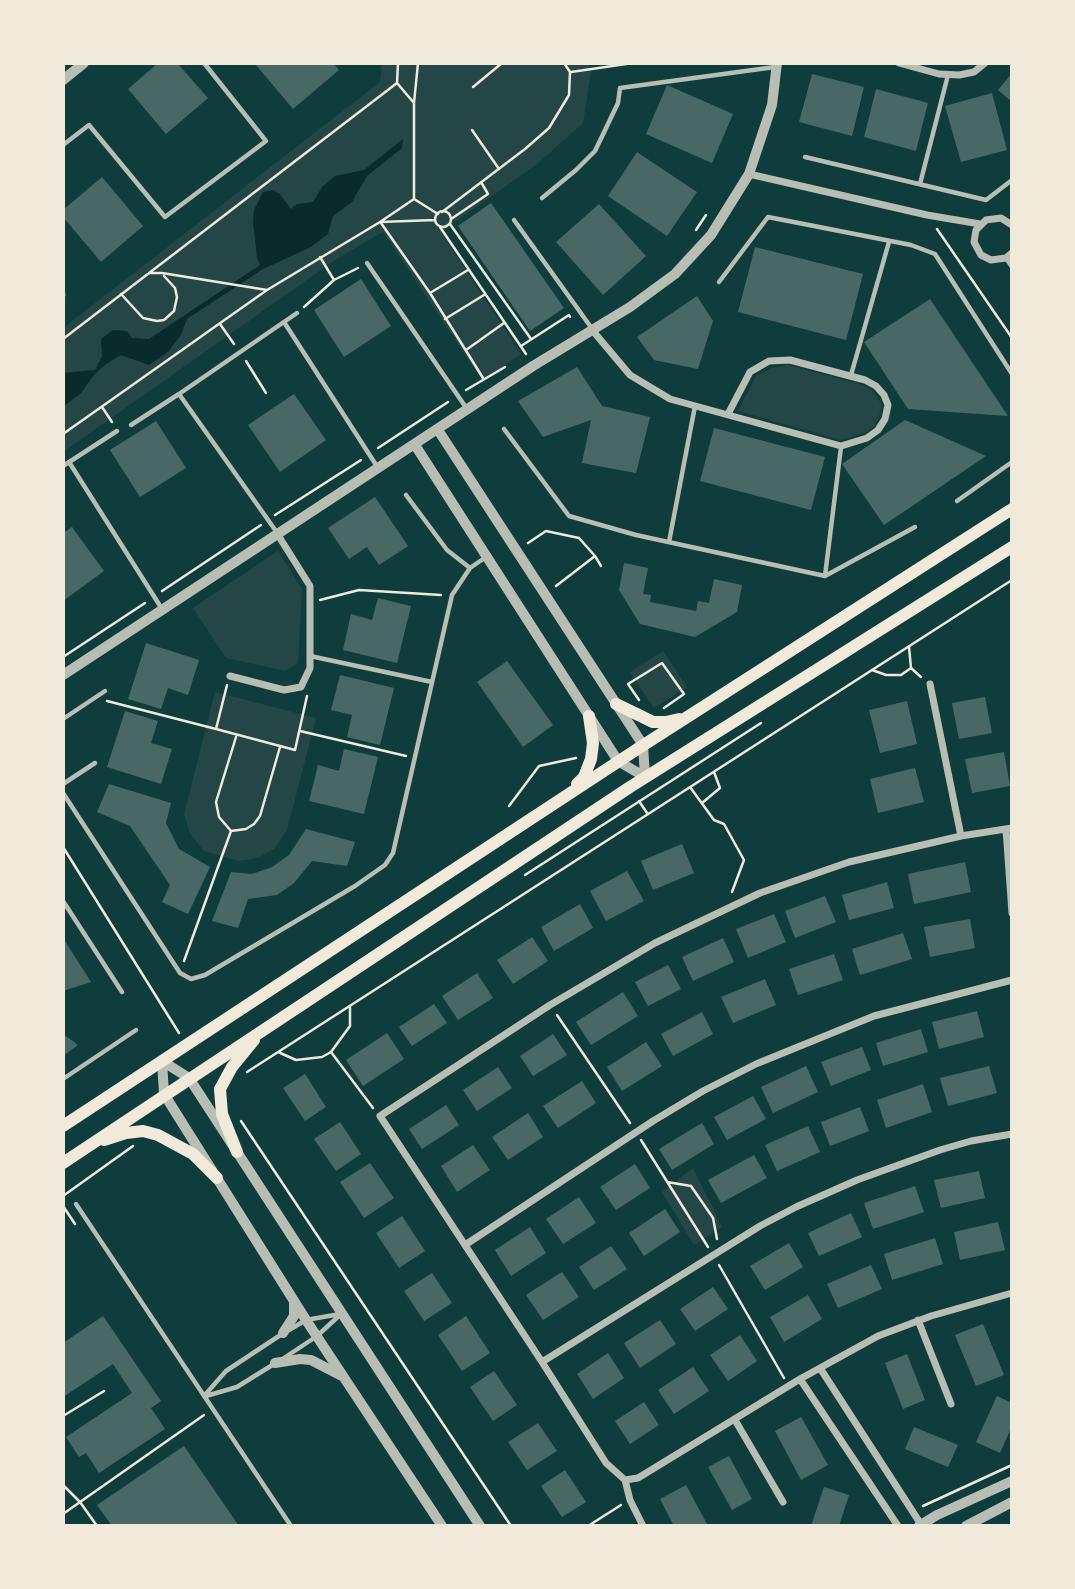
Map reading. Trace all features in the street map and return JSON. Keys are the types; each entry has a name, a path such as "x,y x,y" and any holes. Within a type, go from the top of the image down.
{"main road":[{"path":"63,1126 618,761 1012,509"},
{"path":"63,1163 646,777 1012,547"},
{"path":"616,704 666,722 690,716"},
{"path":"566,795 584,777 591,759 593,743 589,716"},
{"path":"237,1152 222,1114 220,1089 232,1067 264,1028"},
{"path":"90,1144 126,1133 155,1134 193,1154 218,1178"}],"street":[{"path":"63,79 84,63"},
{"path":"899,63 959,75 974,72 985,63"},
{"path":"63,675 533,366 654,291 692,257 711,235 749,174 766,128 777,65"},
{"path":"749,174 927,215 980,224"},
{"path":"1009,256 991,260 981,255 977,249 975,234 980,224 993,217 1001,218 1012,225"},
{"path":"593,331 630,375 670,399 841,446 867,438 878,430 885,419 888,405 876,386 865,380 790,360 769,361 750,372 728,414"},
{"path":"438,430 643,745 646,777"},
{"path":"415,445 618,761 646,777"},
{"path":"230,676 284,690 301,687 310,668 310,586 278,535"},
{"path":"930,684 961,836"},
{"path":"643,1526 630,1500 625,1480 606,1463 380,1116 550,1005 655,943 760,893 849,862 961,836 1009,828 1012,913"},
{"path":"465,1245 636,1132 703,1091 756,1064 874,1016 1012,979"},
{"path":"162,1061 189,1078 480,1526"},
{"path":"162,1061 164,1094 306,1320 442,1526"},
{"path":"542,1362 716,1253 796,1207 858,1180 940,1150 1012,1134"},
{"path":"625,1480 638,1479 800,1379 878,1336 918,1320 1012,1293"},
{"path":"283,1334 296,1309 294,1300"},
{"path":"918,1320 951,1404"},
{"path":"275,1363 311,1360 344,1378"},
{"path":"820,1368 920,1526 937,1515 1012,1481"},
{"path":"800,1379 898,1526"},
{"path":"735,1420 783,1502"},
{"path":"966,1526 1012,1502"}],"lane":[{"path":"63,145 89,125 165,217 266,141 204,63"},
{"path":"542,198 594,151 618,103 620,88 777,65"},
{"path":"920,184 948,74"},
{"path":"805,157 986,200 1012,180"},
{"path":"719,282 768,216 911,245 935,254 1012,374"},
{"path":"514,220 593,331"},
{"path":"851,376 889,242"},
{"path":"1009,256 1012,267"},
{"path":"367,263 468,410"},
{"path":"131,425 297,313"},
{"path":"284,322 379,469"},
{"path":"179,394 278,535"},
{"path":"669,542 695,405"},
{"path":"504,429 569,516 669,542 825,576 915,527"},
{"path":"63,466 117,431"},
{"path":"825,576 841,446"},
{"path":"69,462 163,610"},
{"path":"957,501 1012,462"},
{"path":"406,495 447,550 470,568"},
{"path":"63,793 180,973 191,979 205,975 355,886 385,865 393,853 452,595 470,568 487,557"},
{"path":"310,656 432,682"},
{"path":"63,719 106,691"},
{"path":"63,784 95,763"},
{"path":"63,901 122,992"},
{"path":"63,1079 136,1030"},
{"path":"76,1203 291,1526"},
{"path":"204,1396 226,1371 306,1320 341,1314"},
{"path":"204,1396 237,1387 317,1336 341,1314"}],"path":[{"path":"398,63 397,83 414,103"},
{"path":"414,199 414,103 418,63"},
{"path":"473,87 502,63"},
{"path":"435,220 440,213 549,128 569,95 570,72 565,63"},
{"path":"570,72 633,63"},
{"path":"63,339 397,83"},
{"path":"414,109 420,108"},
{"path":"472,130 499,169"},
{"path":"440,227 488,194 481,182"},
{"path":"414,199 440,213 447,213 450,222 531,339"},
{"path":"63,434 267,290 414,199"},
{"path":"693,234 707,214"},
{"path":"927,215 1012,338"},
{"path":"380,222 435,220"},
{"path":"435,220 533,366"},
{"path":"380,222 430,293 493,393"},
{"path":"320,257 334,280"},
{"path":"297,313 334,280 367,263"},
{"path":"430,293 468,270"},
{"path":"149,273 267,290"},
{"path":"121,294 143,318 164,320 173,312 177,297 175,288 162,273"},
{"path":"478,285 488,278"},
{"path":"445,318 485,294"},
{"path":"520,346 569,315 577,325 586,320"},
{"path":"466,350 504,323"},
{"path":"458,396 505,367"},
{"path":"102,407 117,431"},
{"path":"517,551 546,531 579,538 601,566"},
{"path":"545,595 595,556"},
{"path":"243,1075 1012,580"},
{"path":"323,599 359,590 452,595"},
{"path":"909,646 911,668 930,684"},
{"path":"662,663 684,694 650,718 628,684 662,663"},
{"path":"872,670 886,675 901,675 911,668"},
{"path":"216,729 230,676"},
{"path":"95,698 295,750 307,694"},
{"path":"523,876 767,719"},
{"path":"300,731 415,758"},
{"path":"231,831 219,817 216,802 237,736"},
{"path":"231,831 254,824 260,816 280,747"},
{"path":"702,803 720,788 714,772"},
{"path":"690,787 714,820 724,824 744,860 727,909"},
{"path":"180,973 231,831"},
{"path":"63,848 186,1044"},
{"path":"550,1005 716,1253 789,1387"},
{"path":"278,1052 296,1060 308,1060 331,1052 350,1026 350,1006"},
{"path":"331,1052 380,1116"},
{"path":"254,1068 259,1059"},
{"path":"235,1112 511,1526"},
{"path":"63,1196 134,1146"},
{"path":"667,1182 691,1186 713,1218 716,1253"},
{"path":"63,1416 104,1391"},
{"path":"63,1514 213,1409"},
{"path":"63,1485 80,1502 97,1526"},
{"path":"588,1526 630,1500"}],"shaded area":[{"path":"382,63 588,63 591,72 583,123 537,164 441,232 521,354 482,380 383,232 338,258 63,452 63,328 380,82"},
{"path":"403,139 402,148 367,176 352,202 333,216 328,234 311,247 263,269 187,319 181,335 168,352 149,365 121,355 106,364 81,393 63,407 63,373 95,370 102,356 101,339 113,330 127,331 132,338 149,339 260,265 253,222 254,210 263,192 273,190 280,194 291,209 297,204 313,202 322,187 335,176 364,170"},
{"path":"788,365 863,385 873,391 882,405 874,426 864,433 841,440 738,411 756,376 772,368"},
{"path":"278,551 302,589 298,663 286,671 226,658 193,608"},
{"path":"663,651 687,687 654,708 630,672"},
{"path":"215,692 316,718 287,830 275,848 258,858 239,861 204,851 190,834 184,814"},
{"path":"693,1168 722,1227 694,1245 662,1192"}],"building":[{"path":"158,63 177,63 208,98 166,134 128,89"},
{"path":"333,63 339,70 293,109 256,65"},
{"path":"1012,73 1012,102 998,90"},
{"path":"812,74 864,87 852,136 799,122"},
{"path":"667,85 733,114 712,163 646,134"},
{"path":"876,89 928,103 916,151 864,137"},
{"path":"992,93 1007,150 961,162 945,106"},
{"path":"637,152 697,192 667,236 608,196"},
{"path":"102,177 143,226 101,262 63,217 63,210"},
{"path":"491,203 564,308 530,331 458,226"},
{"path":"599,204 646,256 603,295 556,242"},
{"path":"755,247 863,274 846,340 738,312"},
{"path":"361,279 391,326 344,357 314,310"},
{"path":"697,296 713,321 698,369 654,360 637,337"},
{"path":"930,299 1008,416 908,409 864,342"},
{"path":"577,367 602,406 650,417 636,473 582,463 591,420 543,437 518,401"},
{"path":"294,394 326,440 280,472 248,425"},
{"path":"905,420 986,456 884,525 842,464"},
{"path":"156,421 186,468 140,497 110,450"},
{"path":"714,428 825,457 811,510 700,481"},
{"path":"375,497 408,546 379,565 367,547 349,559 328,528"},
{"path":"72,527 104,571 63,601 63,533"},
{"path":"624,563 648,568 643,594 651,595 650,602 696,611 698,601 709,603 714,579 742,585 737,612 695,637 640,624 619,590"},
{"path":"378,598 411,606 397,663 343,650 351,614 372,620"},
{"path":"146,643 199,660 188,695 168,688 161,709 128,699"},
{"path":"507,661 553,725 523,747 477,682"},
{"path":"340,675 394,688 380,745 347,737 352,715 331,710"},
{"path":"985,697 992,733 959,739 952,703"},
{"path":"907,701 917,744 880,753 869,710"},
{"path":"125,711 158,721 151,743 172,749 161,784 107,767"},
{"path":"344,749 378,757 364,814 309,801 318,765 339,771"},
{"path":"1004,752 1010,786 972,793 965,759"},
{"path":"915,768 924,802 878,813 870,779"},
{"path":"109,784 171,803 166,823 179,849 210,867 188,914 162,902 170,885 130,826 97,812"},
{"path":"306,829 355,842 347,866 312,861 294,883 277,895 248,899 238,928 212,921 231,872 252,874 272,867 289,855"},
{"path":"682,844 694,873 653,890 641,861"},
{"path":"965,862 971,892 914,904 908,874"},
{"path":"627,871 644,901 606,921 590,891"},
{"path":"887,882 894,908 849,920 842,895"},
{"path":"825,896 836,922 795,938 785,911"},
{"path":"580,904 593,928 554,951 541,927"},
{"path":"774,914 786,942 748,958 736,929"},
{"path":"970,919 975,948 930,957 924,927"},
{"path":"903,933 912,959 860,975 852,949"},
{"path":"532,937 548,961 513,984 497,960"},
{"path":"63,938 91,982 63,991"},
{"path":"723,938 734,962 693,981 682,957"},
{"path":"834,954 843,980 798,995 789,969"},
{"path":"668,965 681,989 648,1006 635,982"},
{"path":"477,973 493,998 458,1020 442,996"},
{"path":"765,979 776,1005 733,1023 721,997"},
{"path":"623,992 638,1016 591,1045 576,1022"},
{"path":"434,1004 447,1023 412,1046 399,1027"},
{"path":"977,1011 984,1037 939,1049 932,1022"},
{"path":"702,1012 713,1034 673,1056 661,1034"},
{"path":"921,1029 928,1052 883,1066 876,1043"},
{"path":"387,1033 404,1059 363,1086 346,1060"},
{"path":"63,1034 78,1045 63,1056"},
{"path":"553,1034 567,1055 533,1076 520,1056"},
{"path":"646,1042 662,1066 622,1091 607,1067"},
{"path":"862,1047 871,1070 831,1086 821,1062"},
{"path":"806,1066 818,1092 773,1113 761,1087"},
{"path":"989,1066 997,1093 948,1106 940,1078"},
{"path":"498,1067 512,1088 477,1111 463,1090"},
{"path":"305,1074 326,1107 305,1121 283,1088"},
{"path":"582,1081 596,1103 558,1128 543,1106"},
{"path":"923,1084 932,1112 886,1128 877,1100"},
{"path":"753,1096 766,1119 727,1140 714,1117"},
{"path":"446,1105 459,1125 422,1149 409,1129"},
{"path":"860,1107 869,1131 830,1146 821,1122"},
{"path":"528,1113 543,1137 508,1160 492,1137"},
{"path":"340,1122 361,1154 336,1171 314,1139"},
{"path":"702,1123 714,1144 672,1170 659,1149"},
{"path":"808,1126 820,1152 777,1171 765,1145"},
{"path":"473,1145 490,1170 457,1192 441,1166"},
{"path":"754,1155 767,1178 721,1203 708,1180"},
{"path":"370,1163 394,1198 364,1218 340,1182"},
{"path":"635,1164 650,1188 616,1210 600,1187"},
{"path":"979,1171 985,1198 941,1208 934,1180"},
{"path":"915,1186 924,1212 873,1229 864,1203"},
{"path":"579,1197 596,1223 563,1244 546,1219"},
{"path":"665,1209 680,1232 644,1256 629,1233"},
{"path":"851,1213 862,1237 819,1256 808,1233"},
{"path":"402,1216 425,1251 399,1268 376,1233"},
{"path":"998,1222 1005,1250 960,1260 954,1232"},
{"path":"530,1227 546,1253 511,1276 495,1250"},
{"path":"935,1238 943,1264 892,1280 884,1254"},
{"path":"789,1243 803,1267 765,1290 750,1266"},
{"path":"611,1246 627,1269 594,1290 579,1267"},
{"path":"871,1265 882,1289 838,1308 827,1284"},
{"path":"562,1272 579,1297 543,1320 526,1295"},
{"path":"432,1273 452,1303 424,1321 404,1291"},
{"path":"713,1287 728,1309 695,1331 680,1309"},
{"path":"808,1295 822,1319 784,1342 770,1317"},
{"path":"103,1316 161,1401 151,1408 165,1429 99,1473 86,1453 79,1457 66,1437 132,1393 113,1364 63,1397 63,1343"},
{"path":"466,1316 490,1353 462,1371 438,1335"},
{"path":"660,1320 676,1344 640,1368 624,1343"},
{"path":"983,1324 1004,1375 976,1386 955,1335"},
{"path":"740,1335 757,1361 728,1381 710,1355"},
{"path":"608,1353 624,1378 593,1399 577,1374"},
{"path":"907,1354 925,1400 903,1409 885,1363"},
{"path":"693,1367 709,1391 674,1414 658,1390"},
{"path":"494,1371 517,1405 493,1421 470,1387"},
{"path":"997,1396 1012,1403 1012,1426 1000,1453 976,1442"},
{"path":"644,1402 659,1425 630,1444 615,1421"},
{"path":"801,1417 828,1465 801,1480 775,1431"},
{"path":"538,1423 557,1451 527,1470 508,1442"},
{"path":"914,1427 958,1445 948,1467 905,1449"},
{"path":"184,1446 239,1526 112,1526 97,1505"},
{"path":"729,1456 752,1499 732,1510 708,1467"},
{"path":"565,1470 586,1502 562,1517 541,1486"},
{"path":"686,1485 708,1526 674,1526 660,1499"},
{"path":"824,1487 849,1495 839,1526 811,1526"}]}
